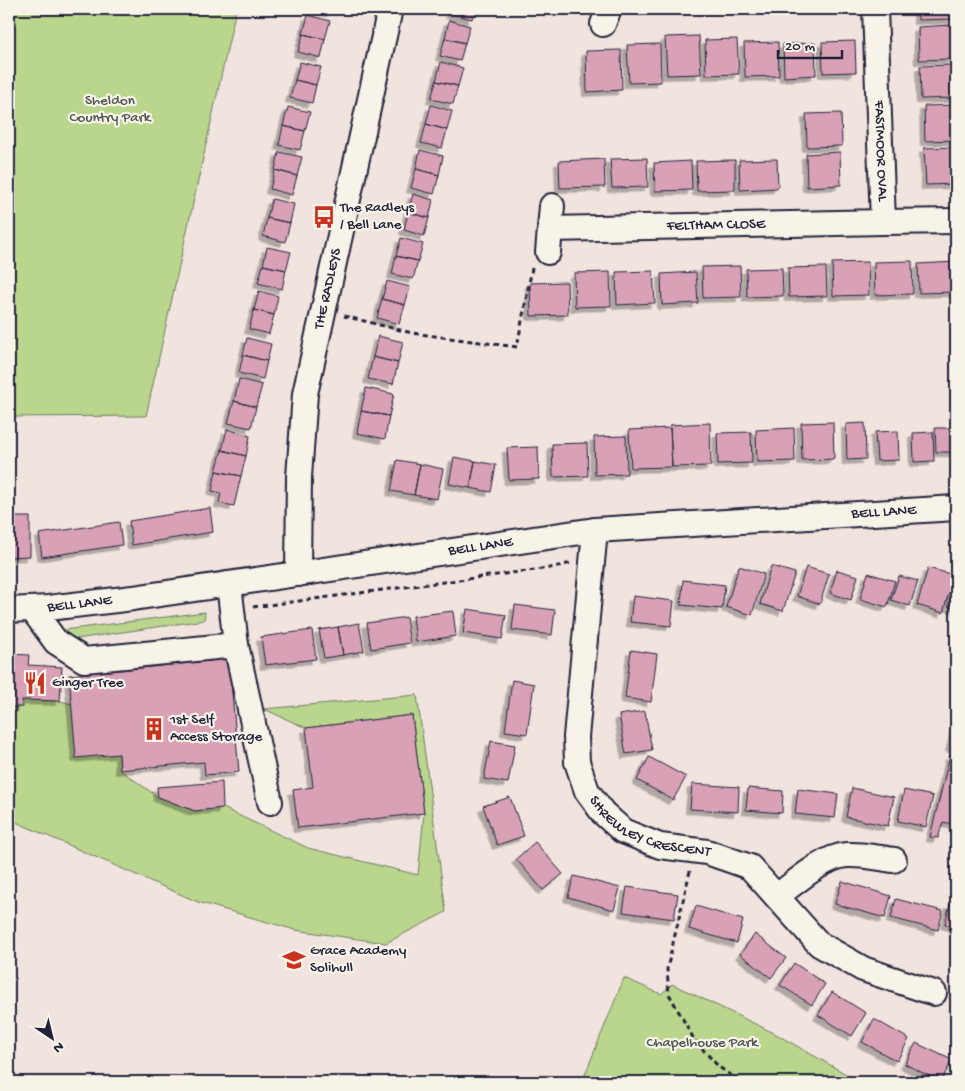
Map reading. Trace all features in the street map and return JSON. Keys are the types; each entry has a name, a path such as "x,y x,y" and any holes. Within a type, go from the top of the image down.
{"street":[{"name":"THE RADLEYS","path":"298,574 299,477 305,394 390,9"},
{"name":"FASTMOOR OVAL","path":"875,9 883,222 956,220"},
{"name":"FELTHAM CLOSE","path":"548,252 551,217 883,222"},
{"name":"BELL LANE","path":"9,610 124,599 595,530 956,508"},
{"name":"SHREWLEY CRESCENT","path":"595,530 576,737 577,762 587,791 603,813 623,831 660,846 695,852 707,852 750,867 819,944 863,968 934,993"},
{"path":"229,584 236,645 270,802"},
{"path":"32,609 56,642 84,660 236,645"},
{"path":"777,896 824,864 840,856 848,855 894,860"}],"path":[{"path":"324,310 412,333 517,347 532,265 548,252"},
{"path":"243,608 540,569 578,562"},
{"path":"695,852 667,969 669,994 695,1041 719,1067 741,1082"}],"green space":[{"name":"Sheldon Country Park","path":"9,9 236,9 146,416 9,417"},
{"path":"205,612 204,620 56,642 64,630"},
{"path":"417,695 446,912 386,943 295,930 198,902 9,819 9,707 21,707 22,700 60,701 72,704 119,754 120,770 158,797 195,811 223,808 308,848 418,875 424,813 412,715 306,728 264,709"},
{"name":"Chapelhouse Park","path":"624,978 661,994 672,984 774,1033 860,1082 582,1082"}],"building":[{"path":"317,9 332,9 331,12"},
{"path":"451,9 474,9 472,19 450,14"},
{"path":"918,9 953,9 953,19 918,20"},
{"path":"308,15 330,21 325,39 303,34"},
{"path":"449,20 470,26 465,43 445,38"},
{"path":"952,25 953,59 919,60 918,27"},
{"path":"303,34 325,39 321,58 298,52"},
{"path":"699,36 701,74 667,75 665,37"},
{"path":"445,38 465,43 460,61 440,56"},
{"path":"737,39 739,74 706,75 705,40"},
{"path":"855,41 856,72 823,73 822,42"},
{"path":"778,42 779,76 745,77 744,43"},
{"path":"815,43 816,75 784,77 783,44"},
{"path":"660,44 661,82 629,83 627,45"},
{"path":"621,50 622,90 587,92 586,51"},
{"path":"300,62 321,67 316,85 295,80"},
{"path":"441,62 463,68 458,86 436,81"},
{"path":"954,65 955,98 921,99 920,66"},
{"path":"295,80 316,85 312,103 290,98"},
{"path":"436,81 458,86 453,104 431,99"},
{"path":"431,105 452,111 447,130 426,124"},
{"path":"956,105 956,140 925,141 924,106"},
{"path":"288,107 310,112 305,131 283,126"},
{"path":"841,113 842,146 807,147 806,114"},
{"path":"426,124 447,130 442,148 421,143"},
{"path":"283,126 305,131 300,150 279,145"},
{"path":"956,147 956,184 926,185 924,148"},
{"path":"420,150 443,156 439,175 416,169"},
{"path":"279,152 302,157 297,176 275,170"},
{"path":"840,152 841,185 807,187 806,154"},
{"path":"647,158 648,187 612,188 610,159"},
{"path":"604,159 605,187 560,188 559,161"},
{"path":"777,159 778,188 740,190 739,160"},
{"path":"735,160 735,190 697,191 696,161"},
{"path":"691,161 692,190 655,191 654,163"},
{"path":"416,169 439,175 434,194 411,188"},
{"path":"275,170 297,176 292,195 270,189"},
{"path":"413,194 433,200 429,218 408,212"},
{"path":"272,199 294,204 290,223 267,218"},
{"path":"408,212 429,218 424,236 404,230"},
{"path":"267,218 290,223 285,242 263,236"},
{"path":"401,238 423,244 418,261 396,256"},
{"path":"267,247 291,252 286,270 263,265"},
{"path":"396,256 418,261 413,279 392,274"},
{"path":"912,261 913,294 875,295 874,262"},
{"path":"868,262 869,295 833,296 832,263"},
{"path":"956,262 956,292 919,293 918,264"},
{"path":"263,265 286,270 282,289 258,283"},
{"path":"740,266 741,297 703,298 702,267"},
{"path":"826,267 827,296 789,297 788,268"},
{"path":"782,268 783,296 747,297 746,269"},
{"path":"653,271 655,303 617,305 616,272"},
{"path":"610,272 611,306 575,307 574,273"},
{"path":"696,272 698,303 662,305 661,274"},
{"path":"387,281 410,287 405,305 382,299"},
{"path":"567,282 568,315 531,316 530,283"},
{"path":"259,291 278,296 274,315 254,310"},
{"path":"382,299 405,305 399,324 377,318"},
{"path":"254,310 274,315 269,334 249,329"},
{"path":"378,336 403,342 398,363 373,357"},
{"path":"247,338 271,344 267,361 243,355"},
{"path":"243,355 267,361 263,379 239,373"},
{"path":"373,357 398,363 393,384 368,379"},
{"path":"239,379 262,385 256,407 234,401"},
{"path":"366,388 394,394 389,416 361,411"},
{"path":"234,401 256,407 251,428 228,423"},
{"path":"361,411 389,416 385,439 357,433"},
{"path":"833,422 834,459 802,460 801,423"},
{"path":"710,423 711,466 672,467 670,425"},
{"path":"865,423 866,459 847,460 846,424"},
{"path":"670,428 672,467 631,468 629,430"},
{"path":"794,428 795,461 757,462 756,430"},
{"path":"935,428 954,428 955,452 936,452"},
{"path":"227,429 250,436 246,456 222,450"},
{"path":"898,431 899,460 877,461 875,432"},
{"path":"751,432 752,463 718,464 717,433"},
{"path":"933,432 934,461 914,462 913,433"},
{"path":"626,436 627,474 595,475 594,437"},
{"path":"587,443 588,476 553,477 552,444"},
{"path":"538,447 539,479 509,480 507,448"},
{"path":"222,450 246,456 241,476 216,471"},
{"path":"454,457 475,461 470,488 449,484"},
{"path":"397,460 420,464 414,495 391,491"},
{"path":"475,461 496,465 491,492 470,488"},
{"path":"420,464 443,469 437,499 414,495"},
{"path":"216,471 241,476 234,506 219,503 221,493 212,491"},
{"path":"210,508 213,532 132,545 129,521"},
{"path":"9,517 30,517 30,556 9,557"},
{"path":"119,522 122,545 42,557 39,534"},
{"path":"739,566 764,574 752,615 726,607"},
{"path":"771,566 795,573 783,611 760,604"},
{"path":"806,567 829,574 820,604 797,596"},
{"path":"928,568 954,575 943,613 917,605"},
{"path":"837,570 858,576 851,600 830,593"},
{"path":"868,573 895,581 887,607 860,599"},
{"path":"899,576 918,581 910,606 891,600"},
{"path":"956,579 956,609 948,606"},
{"path":"683,580 725,585 722,609 681,605"},
{"path":"633,596 674,601 671,626 630,622"},
{"path":"515,605 555,610 552,635 512,630"},
{"path":"467,609 506,615 502,639 463,633"},
{"path":"453,611 456,636 416,642 413,616"},
{"path":"406,617 410,643 371,649 367,623"},
{"path":"359,623 364,651 343,655 338,627"},
{"path":"338,627 343,655 324,658 319,630"},
{"path":"312,630 316,659 265,665 261,637"},
{"path":"631,650 657,654 651,702 625,698"},
{"name":"Ginger Tree","path":"9,654 29,655 28,665 62,667 60,701 22,700 22,707 9,707"},
{"name":"1st Self Access Storage","path":"229,659 239,772 205,775 204,762 120,770 119,754 76,758 69,675"},
{"path":"512,680 534,684 527,734 505,731"},
{"path":"645,711 652,750 626,754 619,715"},
{"path":"412,715 424,813 298,828 293,790 313,787 306,728"},
{"path":"956,723 956,749 950,747"},
{"path":"491,741 515,745 508,783 484,779"},
{"path":"950,755 956,757 956,825 943,822 938,838 930,837"},
{"path":"649,757 686,777 673,800 637,780"},
{"path":"222,782 223,808 195,811 158,797 157,787"},
{"path":"692,784 739,787 738,812 690,809"},
{"path":"748,788 783,791 782,813 746,810"},
{"path":"852,788 894,797 888,826 846,817"},
{"path":"798,789 838,794 835,818 795,814"},
{"path":"904,790 933,796 926,827 898,821"},
{"path":"510,797 524,836 497,845 483,806"},
{"path":"535,842 563,874 543,890 516,859"},
{"path":"574,876 620,888 614,910 568,897"},
{"path":"842,881 891,896 885,918 835,904"},
{"path":"627,887 678,894 674,919 623,912"},
{"path":"896,899 943,911 938,930 891,918"},
{"path":"950,904 956,906 956,927 945,924"},
{"path":"696,906 743,920 737,943 689,929"},
{"path":"755,934 786,958 771,978 740,954"},
{"path":"794,963 825,984 812,1005 780,985"},
{"path":"832,992 866,1013 852,1036 818,1015"},
{"path":"874,1019 909,1039 897,1061 862,1042"},
{"path":"916,1043 952,1060 941,1082 905,1064"}],"place":[{"name":"The Radleys / Bell Lane","path":"324,217"},
{"name":"Ginger Tree","path":"35,683"},
{"name":"1st Self Access Storage","path":"154,729"},
{"name":"Grace Academy Solihull","path":"294,960"}]}
